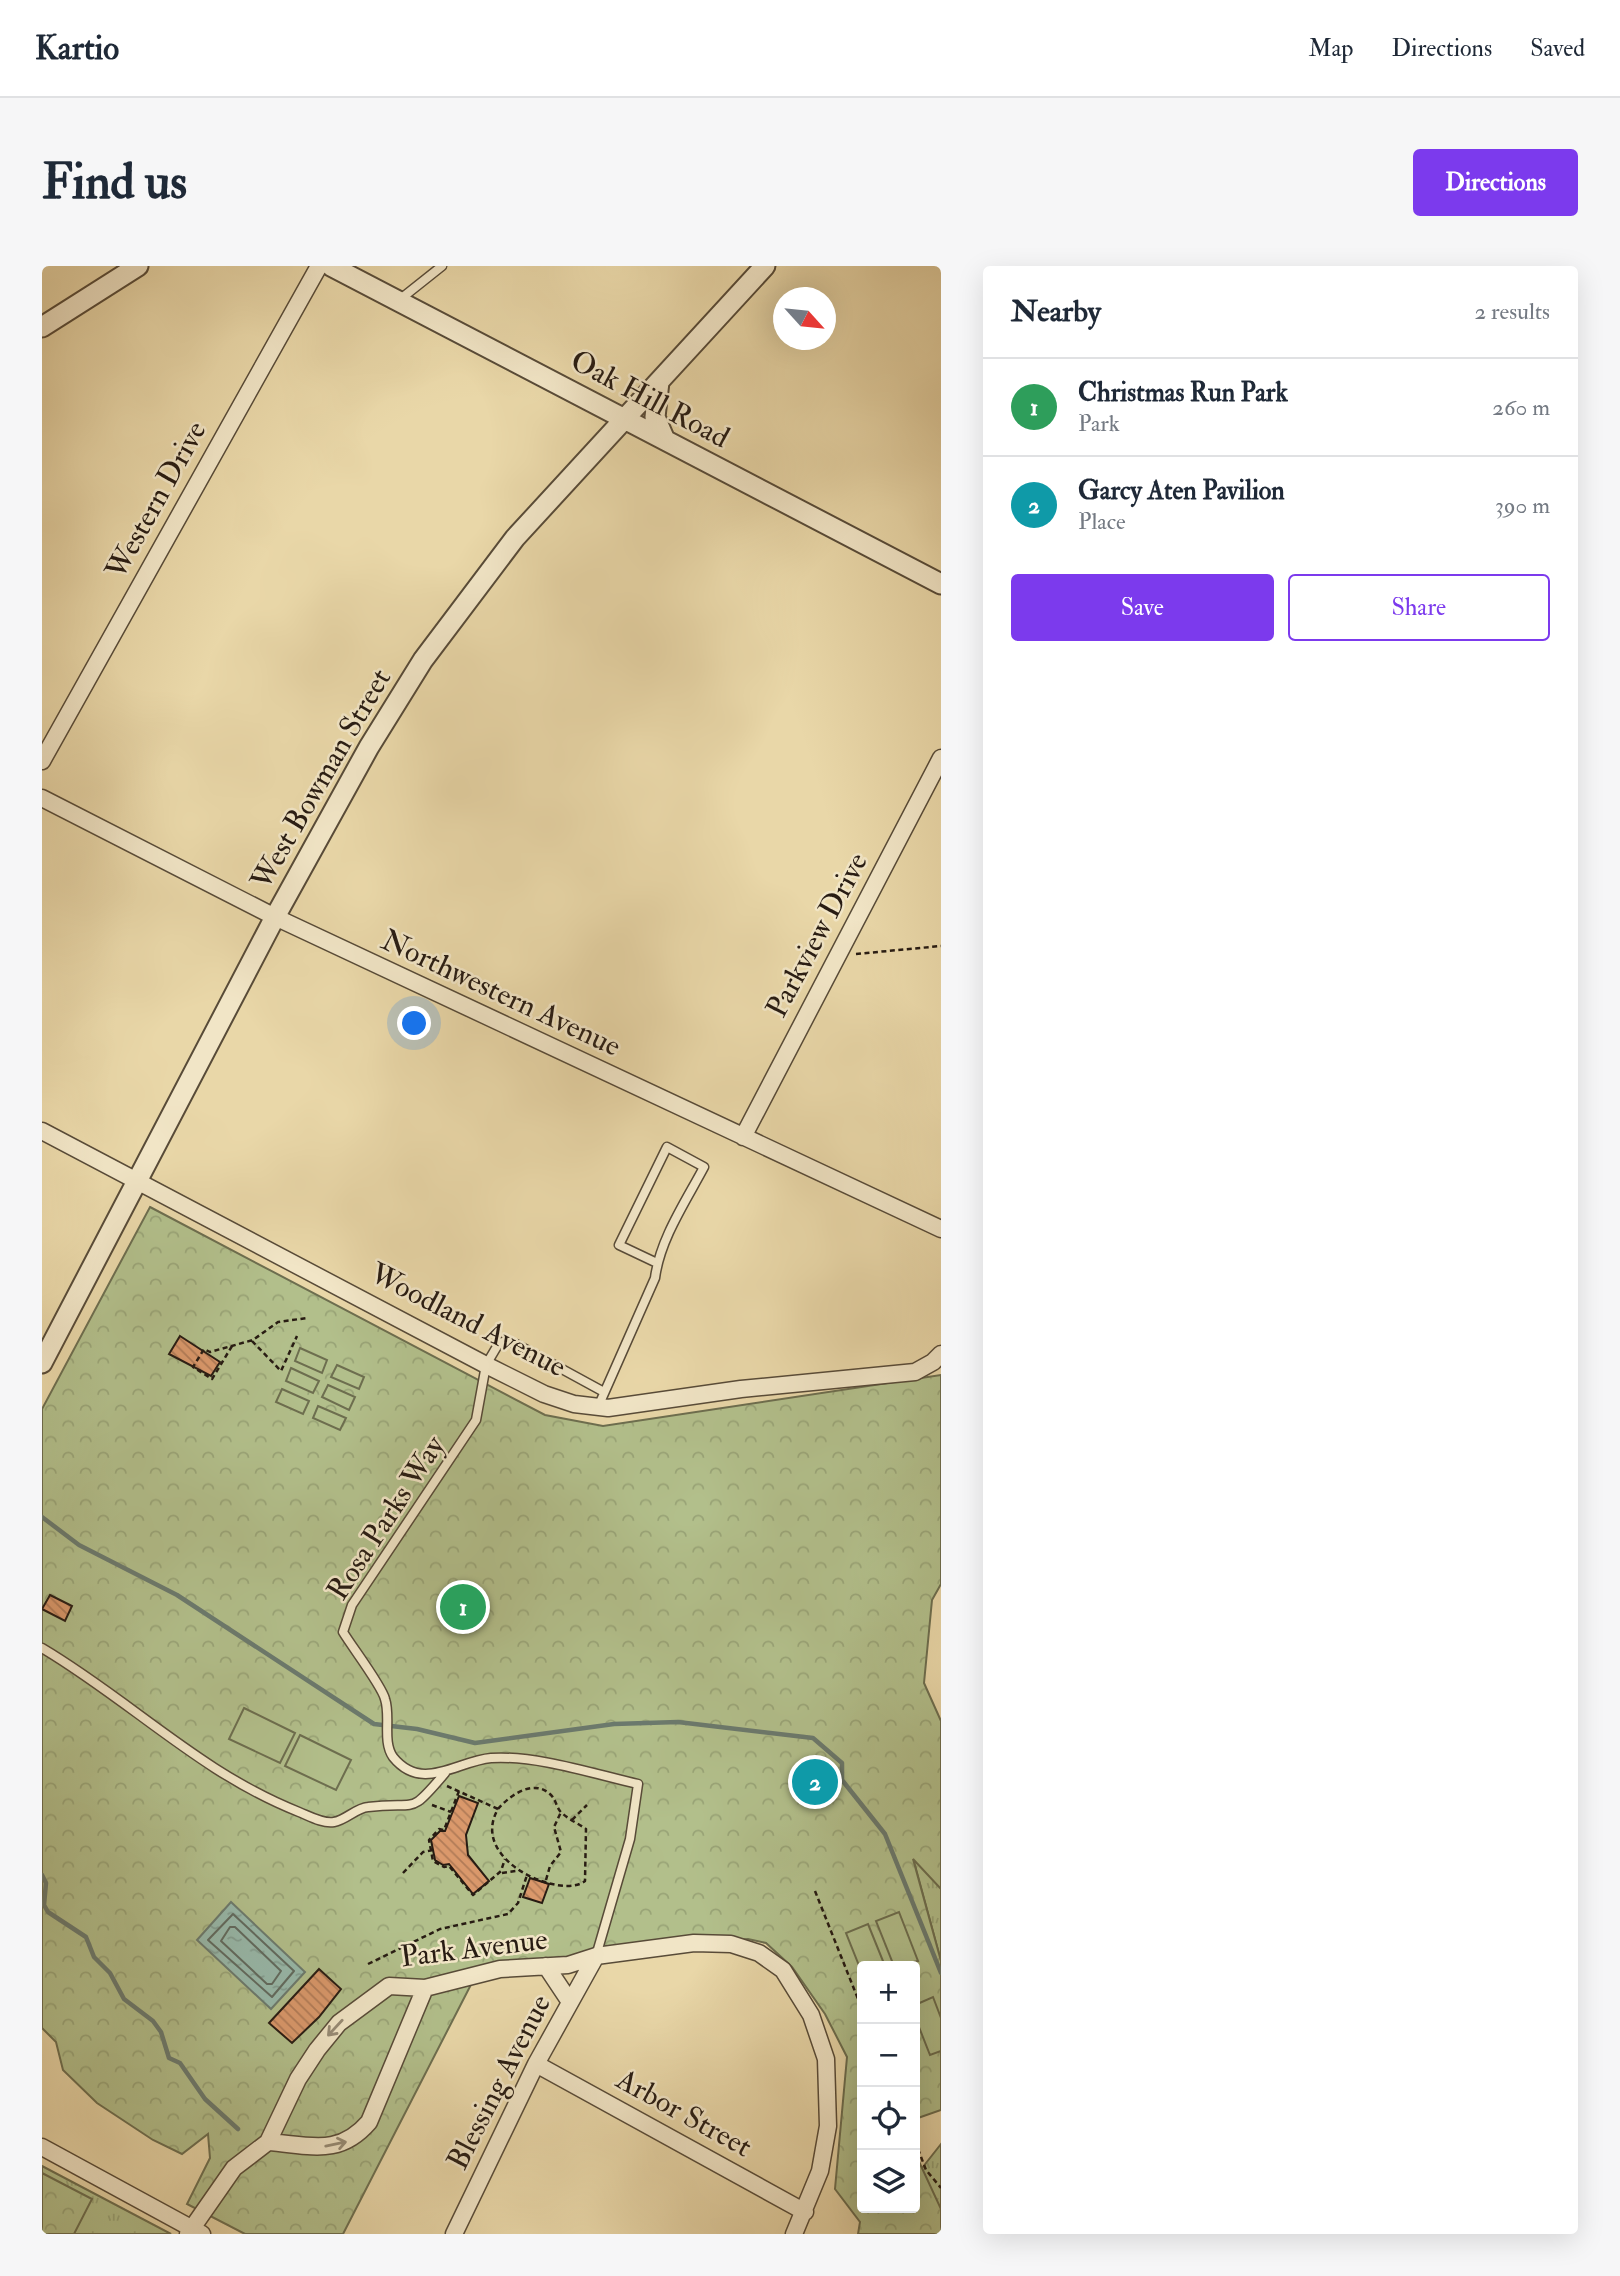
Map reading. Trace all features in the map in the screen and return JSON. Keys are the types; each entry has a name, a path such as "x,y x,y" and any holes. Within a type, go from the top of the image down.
{"street":[{"path":"42,327 138,266"},
{"name":"Western Drive","path":"42,761 319,266"},
{"name":"Oak Hill Road","path":"331,266 941,584"},
{"name":"West Bowman Street","path":"42,1363 139,1182 275,917 369,747 423,660 515,538 765,266"},
{"path":"659,381 655,417 665,440"},
{"name":"Parkview Drive","path":"743,1138 941,758"},
{"name":"Northwestern Avenue","path":"42,798 275,917 941,1229"},
{"name":"Woodland Avenue","path":"42,1131 486,1365 544,1394 574,1404 601,1399 915,1372 941,1354"},
{"name":"Park Avenue","path":"193,2232 234,2168 268,2142 298,2079 339,2023 389,1986 425,1988 500,1969 568,1965 596,1956 682,1944 731,1944 759,1953 783,1970 811,2015 826,2059 828,2126 820,2171 794,2234"},
{"name":"Blessing Avenue","path":"454,2234 536,2064 596,1956"},
{"path":"546,1966 570,2002"},
{"path":"268,2142 327,2147 343,2144 356,2137 369,2122 425,1988"},
{"name":"Arbor Street","path":"536,2064 805,2212"},
{"path":"42,2147 193,2232"}],"lane":[{"path":"398,301 442,266"},
{"path":"486,1365 499,1343 506,1341 601,1399 651,1290 657,1263 704,1167 667,1147 619,1245 657,1263"},
{"name":"Rosa Parks Way","path":"486,1365 476,1420 359,1594 343,1632 385,1698 389,1750 399,1762 420,1774 445,1773 471,1760 494,1758 570,1768 638,1784 630,1839 596,1956"},
{"path":"42,1648 70,1665 188,1753 251,1789 321,1820 335,1822 366,1807 408,1807 422,1801 445,1773"}],"path":[{"path":"856,954 941,946"},
{"path":"232,1346 212,1379 193,1367 204,1349 210,1352 232,1346 252,1341 278,1322 307,1318"},
{"path":"258,1326 265,1329"},
{"path":"252,1341 281,1371 297,1336"},
{"path":"437,1783 498,1809"},
{"path":"532,1788 552,1796 561,1812 588,1833 583,1852 585,1881 575,1887 521,1872 505,1859 492,1833 492,1820 498,1809 517,1793 532,1788"},
{"path":"459,1791 444,1830 439,1829 429,1840 433,1861 444,1867 449,1866 473,1895 499,1874 521,1872"},
{"path":"432,1805 451,1812"},
{"path":"572,1820 587,1805"},
{"path":"546,1880 550,1866 561,1852 554,1827 561,1812"},
{"path":"403,1873 423,1852 432,1851"},
{"path":"499,1874 505,1859"},
{"path":"368,1964 440,1929 508,1914 518,1903 527,1875"},
{"path":"816,1891 857,1996"},
{"path":"918,2150 926,2170 941,2188"}],"green space":[{"path":"150,1207 545,1415 603,1426 941,1375 941,1584 932,1600 924,1683 941,1721 941,1889 913,1859 941,1961 941,2110 920,2117 920,1961 857,1961 857,2213 920,2213 920,2164 941,2209 941,2234 858,2234 860,2222 835,2189 847,2057 825,2014 792,1967 766,1943 748,1939 479,1969 343,2234 245,2234 187,2204 210,2158 208,2134 182,2154 153,2140 97,2103 63,2070 56,2042 42,2028 42,1409"},
{"path":"300,1348 327,1360 322,1373 295,1361"},
{"path":"337,1365 364,1377 359,1389 331,1377"},
{"path":"291,1368 319,1381 313,1393 286,1381"},
{"path":"328,1385 355,1397 349,1410 322,1397"},
{"path":"282,1389 309,1401 303,1414 276,1402"},
{"path":"318,1406 346,1418 340,1430 313,1418"},
{"path":"244,1708 295,1733 280,1763 229,1739"},
{"path":"300,1735 351,1760 336,1790 285,1766"},
{"path":"894,1788 941,1811 941,1961"},
{"path":"899,1912 918,1961 892,1961 876,1921"},
{"path":"868,1924 883,1961 857,1961 846,1933"},
{"path":"933,1997 941,2018 941,2051 930,2055 920,2030 920,2003"},
{"path":"941,2144 941,2221 920,2185 920,2171"},
{"path":"42,2166 171,2234 42,2234"},
{"path":"42,2173 92,2199 74,2234 42,2234"}],"water":[{"path":"231,1902 305,1972 271,2009 197,1940"}],"building":[{"path":"180,1336 220,1362 211,1376 169,1354"},
{"path":"50,1595 72,1606 65,1621 42,1609"},
{"path":"811,1767 831,1780 820,1796 800,1784"},
{"path":"459,1796 478,1803 466,1835 468,1855 489,1881 473,1894 449,1864 443,1865 435,1860 431,1840 440,1831 445,1831"},
{"path":"530,1878 549,1884 542,1903 523,1897"},
{"path":"319,1969 341,1989 319,2017 292,2043 269,2023"}],"waterway":[{"path":"42,1517 79,1545 177,1595 374,1724 417,1729 475,1743 614,1724 678,1722 813,1738 842,1763 842,1780 885,1834 941,1973"},
{"path":"42,1875 46,1883 44,1905 48,1912 86,1937 94,1957 110,1973 124,1999 153,2021 161,2032 169,2058 180,2063 205,2099 238,2129"}],"place":[{"name":"Christmas Run Park","path":"463,1607"},
{"name":"Garcy Aten Pavilion","path":"815,1782"}]}
